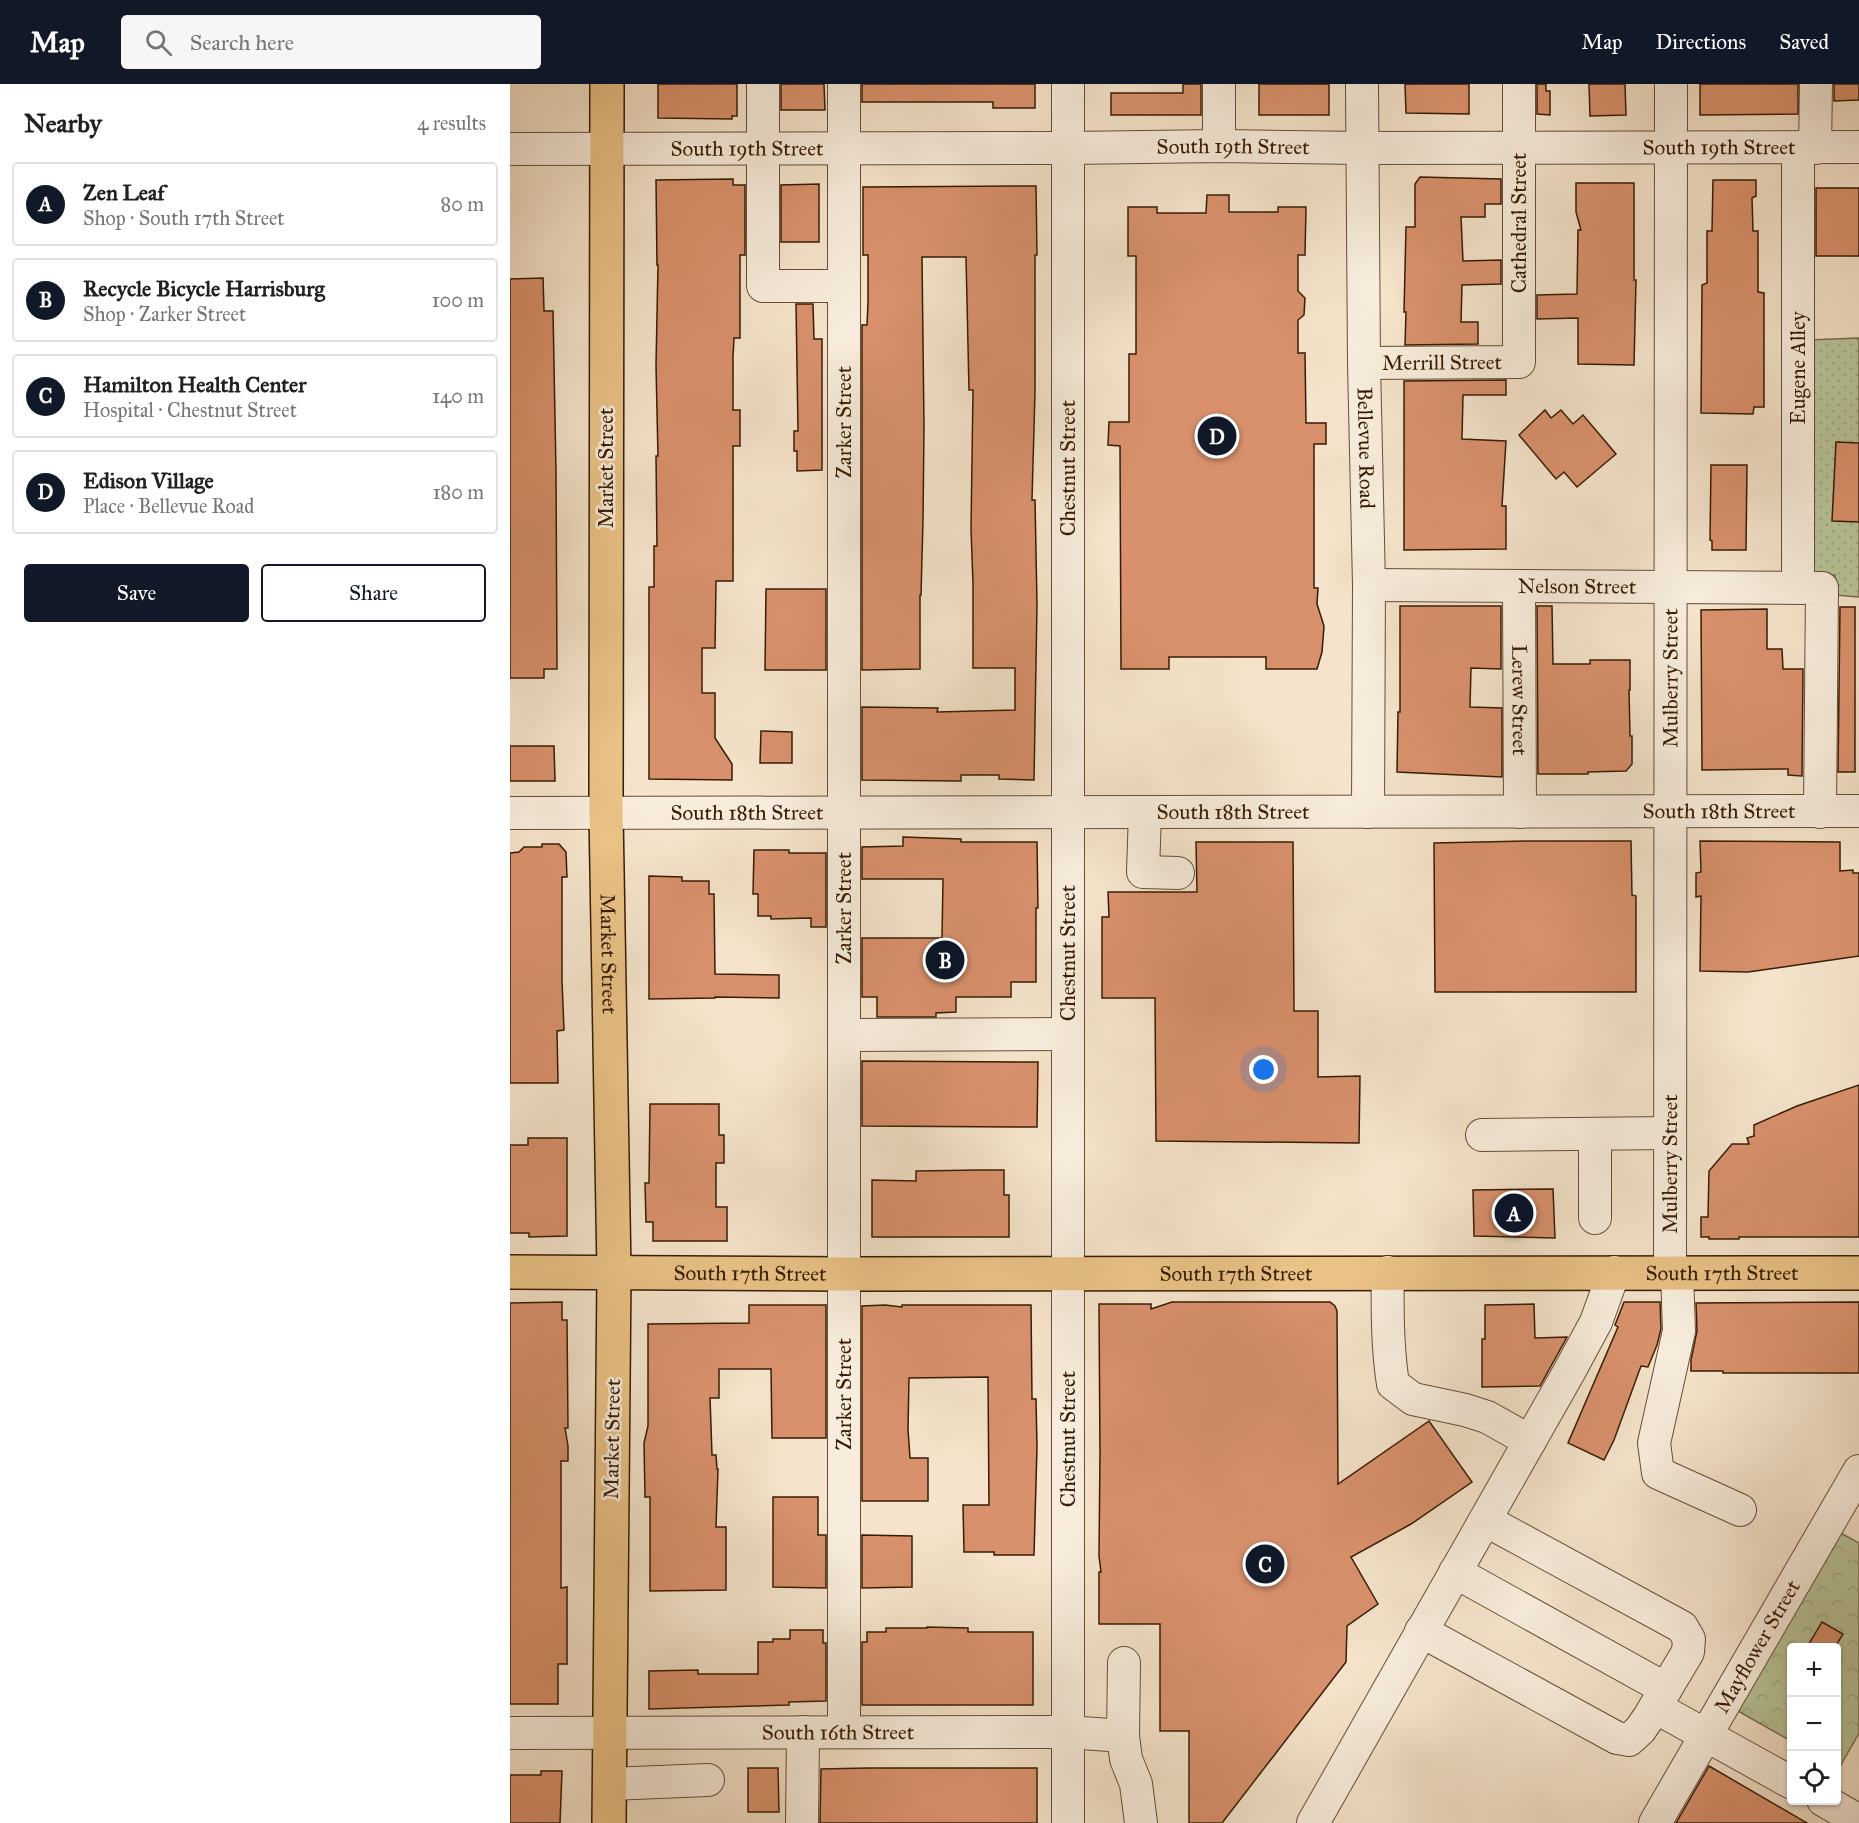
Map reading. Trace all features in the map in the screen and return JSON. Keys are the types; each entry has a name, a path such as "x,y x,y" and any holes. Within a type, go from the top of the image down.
{"main road":[{"name":"Market Street","path":"607,84 606,813 614,1272 609,1823"},
{"name":"South 17th Street","path":"510,1272 1859,1273"}],"street":[{"path":"763,84 763,286 844,286"},
{"name":"Zarker Street","path":"844,84 844,1732"},
{"name":"Chestnut Street","path":"1068,84 1068,1823"},
{"path":"1219,84 1219,146"},
{"name":"Bellevue Road","path":"1362,84 1364,363 1369,585 1368,812"},
{"name":"Cathedral Street","path":"1518,84 1519,362"},
{"name":"Mulberry Street","path":"1671,84 1670,1133 1678,1331 1654,1443 1658,1473 1740,1510"},
{"name":"Eugene Alley","path":"1816,84 1807,148 1810,588 1820,812"},
{"name":"South 19th Street","path":"510,149 1219,146 1859,147"},
{"name":"Merrill Street","path":"1364,363 1519,362"},
{"name":"Nelson Street","path":"1369,585 1810,588"},
{"name":"Lerew Street","path":"1519,586 1520,812"},
{"path":"1145,812 1143,872 1178,873"},
{"name":"South 18th Street","path":"510,813 1859,812"},
{"path":"844,1035 1068,1034"},
{"path":"1482,1135 1670,1133"},
{"path":"1595,1134 1595,1218"},
{"path":"1388,1272 1387,1322 1393,1384 1413,1400 1465,1410 1487,1417 1530,1441"},
{"path":"1313,1823 1596,1322 1614,1272"},
{"name":"Mayflower Street","path":"1655,1823 1859,1471"},
{"path":"1421,1632 1617,1738 1629,1740 1640,1730 1688,1652 1689,1639 1682,1627 1485,1520"},
{"path":"1455,1572 1660,1698 1706,1734 1787,1781"},
{"path":"1124,1663 1125,1759 1136,1784 1141,1823"},
{"path":"802,1823 803,1732"},
{"name":"South 16th Street","path":"510,1733 1068,1732 1123,1736"},
{"path":"609,1784 708,1780"}],"green space":[{"path":"1859,338 1859,597 1835,595 1835,575 1810,575 1809,340"},
{"path":"1835,1530 1859,1543 1859,1733 1841,1764 1841,1643 1787,1643 1787,1739 1731,1707"}],"building":[{"path":"658,84 737,84 737,116 732,116 732,119 658,118"},
{"path":"781,84 824,84 825,110 781,110"},
{"path":"862,84 1035,84 1035,108 993,108 993,102 862,102"},
{"path":"1183,84 1201,84 1201,115 1111,115 1111,93 1183,93"},
{"path":"1259,84 1329,84 1329,115 1259,115"},
{"path":"1405,84 1469,84 1469,114 1406,113"},
{"path":"1537,84 1546,84 1546,91 1550,91 1550,115 1537,114"},
{"path":"1589,84 1625,84 1626,115 1590,116"},
{"path":"1700,84 1798,84 1798,114 1700,115"},
{"path":"1834,84 1859,84 1859,100 1834,101"},
{"path":"1420,177 1501,179 1501,204 1485,204 1485,217 1461,217 1463,261 1501,260 1501,284 1462,285 1461,322 1478,322 1478,344 1405,345 1406,227 1415,227 1415,184"},
{"path":"733,179 733,185 745,185 745,255 740,255 740,338 734,338 733,357 733,410 740,410 740,446 733,446 733,581 716,581 715,648 702,648 702,693 715,693 715,738 732,764 732,780 649,779 649,587 654,587 654,546 657,546 656,180"},
{"path":"1713,180 1756,180 1756,196 1752,198 1753,231 1758,231 1758,292 1764,293 1764,407 1754,407 1753,414 1701,413 1702,285 1707,283 1707,231 1712,231"},
{"path":"1576,183 1634,183 1634,280 1636,280 1634,365 1578,364 1578,318 1537,319 1537,295 1577,294 1578,230 1581,230 1576,212"},
{"path":"819,184 819,242 781,242 781,185"},
{"path":"1036,186 1037,255 1035,255 1032,500 1035,500 1037,604 1034,780 999,779 999,775 961,775 961,781 862,780 862,707 938,708 937,712 1015,710 1015,668 973,668 971,529 973,390 969,390 966,257 922,257 924,426 920,669 862,670 862,325 867,325 868,302 868,255 863,255 863,187"},
{"path":"1816,188 1859,188 1859,256 1816,256"},
{"path":"1207,195 1229,195 1229,212 1278,212 1278,207 1306,207 1305,255 1298,255 1298,291 1305,298 1304,315 1298,320 1298,353 1305,353 1306,423 1326,423 1326,444 1314,444 1314,588 1318,588 1317,604 1324,626 1322,652 1317,669 1266,669 1266,657 1169,657 1169,669 1121,669 1120,446 1108,445 1109,422 1129,422 1129,354 1136,354 1136,256 1128,256 1128,207 1157,207 1157,213 1206,213"},
{"path":"543,278 544,311 553,311 557,669 544,669 544,678 510,678 510,279"},
{"path":"796,304 813,304 814,339 822,339 822,470 797,471 797,451 794,451 794,431 798,431"},
{"path":"1506,380 1506,395 1463,395 1462,439 1506,441 1502,506 1506,506 1506,549 1404,550 1404,381"},
{"path":"1545,410 1551,418 1561,410 1573,424 1583,415 1616,454 1577,487 1564,472 1556,479 1519,435"},
{"path":"1836,442 1859,443 1859,522 1832,521"},
{"path":"1711,465 1747,465 1746,550 1712,550 1710,540"},
{"path":"766,589 826,589 826,670 765,670"},
{"path":"1400,606 1501,606 1501,669 1471,668 1470,707 1502,708 1502,777 1397,772 1398,712 1400,712"},
{"path":"1537,606 1552,606 1553,664 1590,664 1590,660 1630,660 1632,764 1626,771 1538,774"},
{"path":"1840,607 1855,607 1855,772 1838,772"},
{"path":"1767,609 1767,649 1782,649 1783,669 1803,669 1802,776 1788,775 1788,769 1702,770 1701,610"},
{"path":"761,731 792,732 792,763 760,763"},
{"path":"510,746 554,746 555,781 510,781"},
{"path":"903,837 961,839 961,842 1037,842 1036,982 1011,982 1011,997 956,997 956,1012 936,1013 936,1017 877,1017 877,997 862,997 862,938 942,938 943,879 862,879 862,847 903,846"},
{"path":"1631,841 1632,895 1636,896 1636,992 1435,992 1434,843"},
{"path":"1700,841 1840,842 1840,871 1853,870 1853,873 1859,873 1859,956 1748,972 1700,971 1701,896 1696,897 1696,873 1701,872"},
{"path":"1196,842 1293,842 1294,1011 1318,1011 1318,1077 1360,1076 1359,1143 1156,1141 1155,998 1102,998 1102,917 1109,917 1108,892 1197,892"},
{"path":"542,844 559,844 566,852 567,877 562,877 564,1030 557,1031 558,1083 510,1083 510,853 519,852 524,847 542,847"},
{"path":"754,850 826,853 826,927 811,927 811,918 771,919 771,916 758,916 758,894 753,894"},
{"path":"649,876 682,877 682,881 709,881 709,894 714,894 715,974 779,975 779,998 649,999"},
{"path":"862,1061 1038,1062 1037,1127 862,1126"},
{"path":"1859,1085 1859,1237 1709,1239 1709,1237 1701,1237 1701,1217 1708,1217 1709,1171 1732,1144 1749,1144 1747,1138 1754,1136 1754,1125 1797,1106"},
{"path":"650,1104 719,1104 719,1135 724,1135 724,1163 716,1163 716,1207 727,1207 727,1241 653,1241 653,1222 646,1222 645,1183 649,1183"},
{"path":"528,1138 567,1138 567,1236 529,1237 529,1233 510,1233 510,1145 528,1145"},
{"path":"1004,1170 1004,1195 1009,1195 1009,1237 872,1237 872,1180 916,1181 916,1171"},
{"path":"1553,1189 1555,1238 1474,1236 1473,1190"},
{"path":"562,1302 562,1320 567,1320 568,1428 565,1428 568,1461 561,1461 561,1588 567,1587 567,1664 558,1664 558,1704 510,1704 510,1303"},
{"path":"1172,1302 1330,1302 1337,1311 1338,1484 1429,1421 1472,1482 1411,1524 1351,1557 1378,1604 1347,1626 1346,1662 1222,1823 1189,1823 1189,1731 1160,1731 1160,1624 1099,1624 1099,1572 1101,1572 1099,1556 1099,1304 1151,1304 1151,1309"},
{"path":"1624,1302 1660,1302 1661,1329 1648,1367 1641,1366 1614,1440 1604,1460 1568,1443 1618,1327 1615,1325"},
{"path":"1859,1302 1859,1373 1691,1371 1697,1331 1696,1303"},
{"path":"1534,1304 1535,1338 1567,1337 1540,1386 1482,1387 1485,1305"},
{"path":"749,1305 826,1305 826,1438 772,1438 771,1369 719,1369 719,1398 710,1398 712,1455 716,1455 718,1469 716,1527 726,1527 726,1590 650,1591 650,1497 645,1497 644,1443 648,1426 648,1324 749,1323"},
{"path":"902,1305 1031,1305 1032,1399 1036,1399 1037,1447 1034,1555 964,1552 963,1505 989,1505 988,1377 909,1378 910,1458 928,1458 928,1501 862,1501 862,1306 902,1307"},
{"path":"773,1497 818,1497 818,1535 826,1535 826,1588 773,1587"},
{"path":"862,1535 912,1536 912,1587 862,1588"},
{"path":"1822,1622 1843,1634 1837,1643 1809,1643"},
{"path":"886,1628 968,1628 968,1632 1033,1632 1033,1705 862,1705 862,1642 867,1642 867,1632 886,1632"},
{"path":"790,1630 823,1630 823,1643 826,1643 826,1701 789,1702 789,1705 649,1709 649,1671 698,1670 698,1674 758,1674 758,1642 790,1639"},
{"path":"1709,1766 1807,1823 1676,1823"},
{"path":"748,1768 778,1768 779,1812 748,1812"},
{"path":"1037,1768 1037,1823 820,1823 821,1769"},
{"path":"541,1771 562,1771 560,1823 510,1823 510,1775 541,1775"}],"place":[{"name":"Edison Village","path":"1217,436"},
{"name":"Recycle Bicycle Harrisburg","path":"945,960"},
{"name":"Zen Leaf","path":"1514,1213"},
{"name":"Hamilton Health Center","path":"1265,1564"}]}
